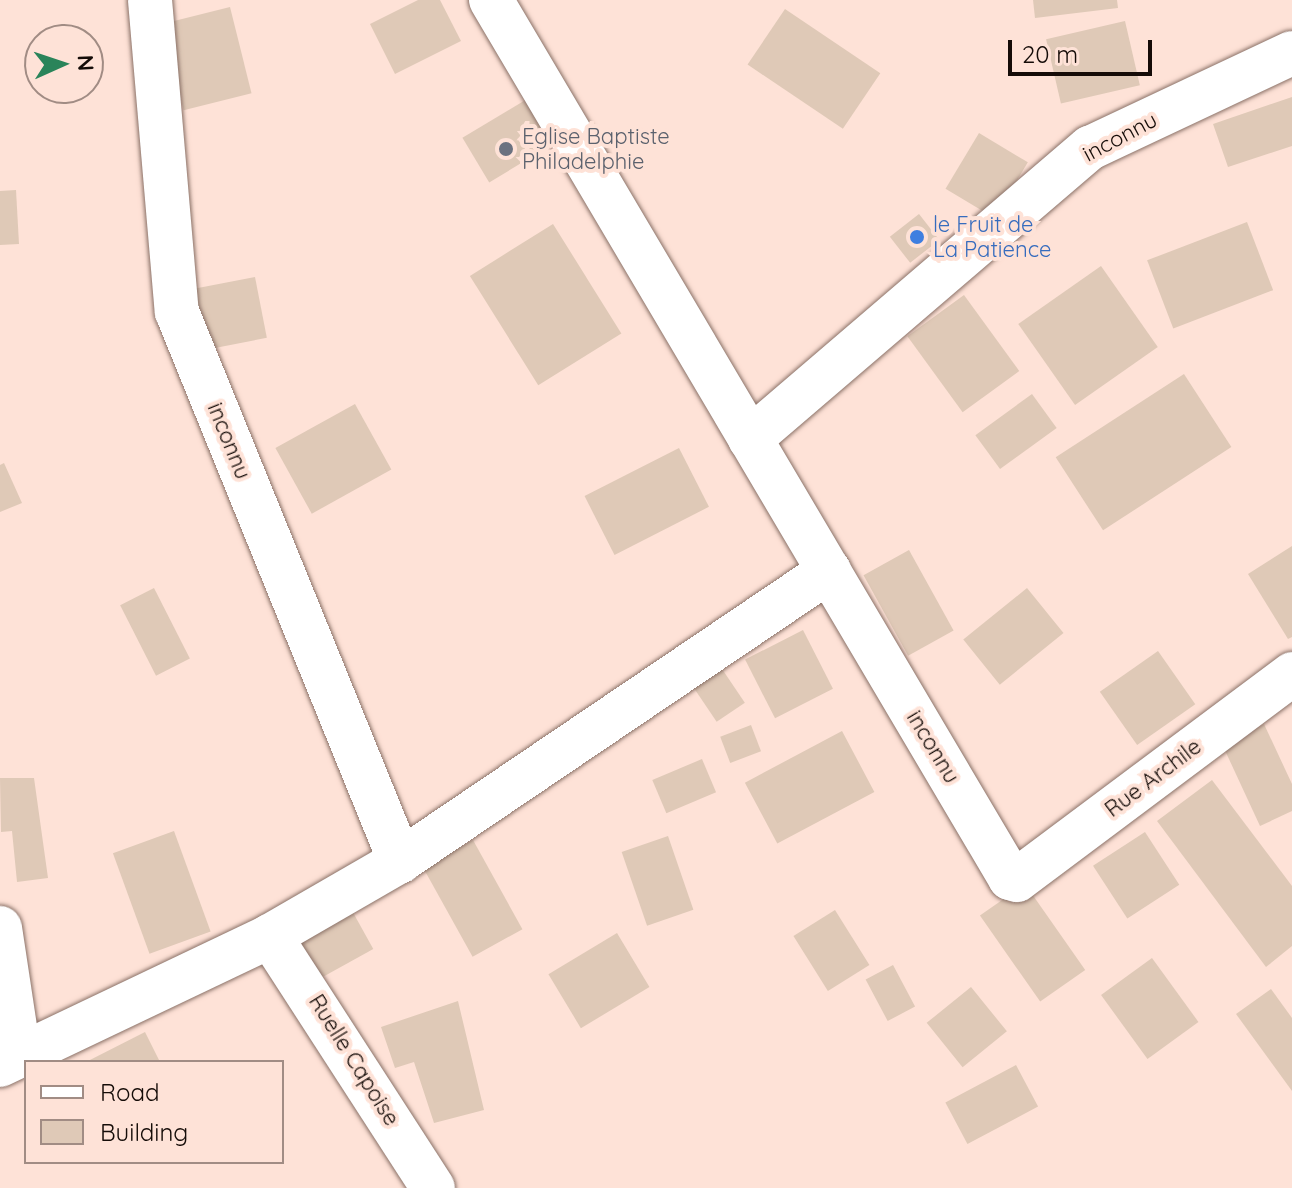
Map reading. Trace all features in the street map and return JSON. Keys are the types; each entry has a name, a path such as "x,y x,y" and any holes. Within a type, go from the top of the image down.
{"street":[{"name":"inconnu","path":"150,0 177,312 400,861"},
{"name":"inconnu","path":"491,0 1013,880"},
{"name":"inconnu","path":"750,439 1090,148 1292,53"},
{"path":"0,928 9,1059 270,936 400,861 829,571"},
{"name":"Rue Archile","path":"1013,880 1292,674"},
{"name":"Ruelle Capoise","path":"270,936 433,1188"}],"building":[{"path":"418,0 440,0 461,41 395,74 370,24"},
{"path":"1033,0 1117,0 1118,8 1035,18"},
{"path":"230,7 252,93 184,110 162,24"},
{"path":"785,9 880,73 843,129 748,65"},
{"path":"1125,21 1140,85 1061,104 1046,39"},
{"path":"537,93 564,138 489,182 462,138"},
{"path":"1292,97 1292,146 1228,167 1213,124"},
{"path":"979,133 1028,162 994,218 946,189"},
{"path":"16,190 19,244 0,245 0,191"},
{"path":"919,214 939,240 910,263 890,237"},
{"path":"1247,222 1273,290 1173,328 1147,260"},
{"path":"553,224 621,333 538,385 470,276"},
{"path":"1101,266 1158,347 1075,405 1018,324"},
{"path":"255,277 267,338 202,350 190,290"},
{"path":"964,295 1019,371 963,412 907,336"},
{"path":"1184,374 1231,447 1103,530 1056,457"},
{"path":"1032,394 1057,428 1000,469 975,435"},
{"path":"355,404 391,470 312,514 275,448"},
{"path":"679,448 709,507 615,555 585,496"},
{"path":"4,463 22,503 0,512 0,465"},
{"path":"1292,546 1292,637 1288,639 1248,574"},
{"path":"909,550 954,630 908,656 864,575"},
{"path":"154,588 190,658 156,676 120,605"},
{"path":"1027,588 1064,633 1000,685 963,640"},
{"path":"803,630 833,689 775,718 745,660"},
{"path":"1158,651 1195,704 1137,745 1100,692"},
{"path":"718,663 745,703 717,722 690,682"},
{"path":"1264,724 1292,784 1292,811 1260,826 1222,744"},
{"path":"751,725 761,751 730,763 720,737"},
{"path":"842,731 874,792 777,844 745,783"},
{"path":"702,759 716,792 666,813 652,780"},
{"path":"0,778 34,778 48,878 17,882 12,831 1,832"},
{"path":"1212,780 1292,886 1292,946 1266,967 1157,821"},
{"path":"174,831 211,932 150,954 113,853"},
{"path":"1145,832 1179,885 1127,919 1093,866"},
{"path":"668,836 693,910 647,926 622,852"},
{"path":"473,840 522,929 473,957 423,868"},
{"path":"1025,884 1085,970 1040,1002 980,916"},
{"path":"350,907 373,949 318,980 295,938"},
{"path":"835,910 869,965 828,991 793,936"},
{"path":"617,933 649,987 581,1028 548,974"},
{"path":"1152,958 1198,1022 1147,1059 1101,995"},
{"path":"893,965 915,1006 888,1021 866,980"},
{"path":"971,987 1007,1031 963,1067 927,1023"},
{"path":"1271,989 1292,1018 1292,1091 1236,1014"},
{"path":"458,1001 484,1110 434,1123 414,1062 395,1068 381,1027"},
{"path":"145,1032 159,1060 90,1060"},
{"path":"1016,1065 1038,1106 967,1144 945,1103"}],"place":[{"name":"Eglise Baptiste Philadelphie","path":"506,149"},
{"name":"le Fruit de La Patience","path":"917,237"}]}
